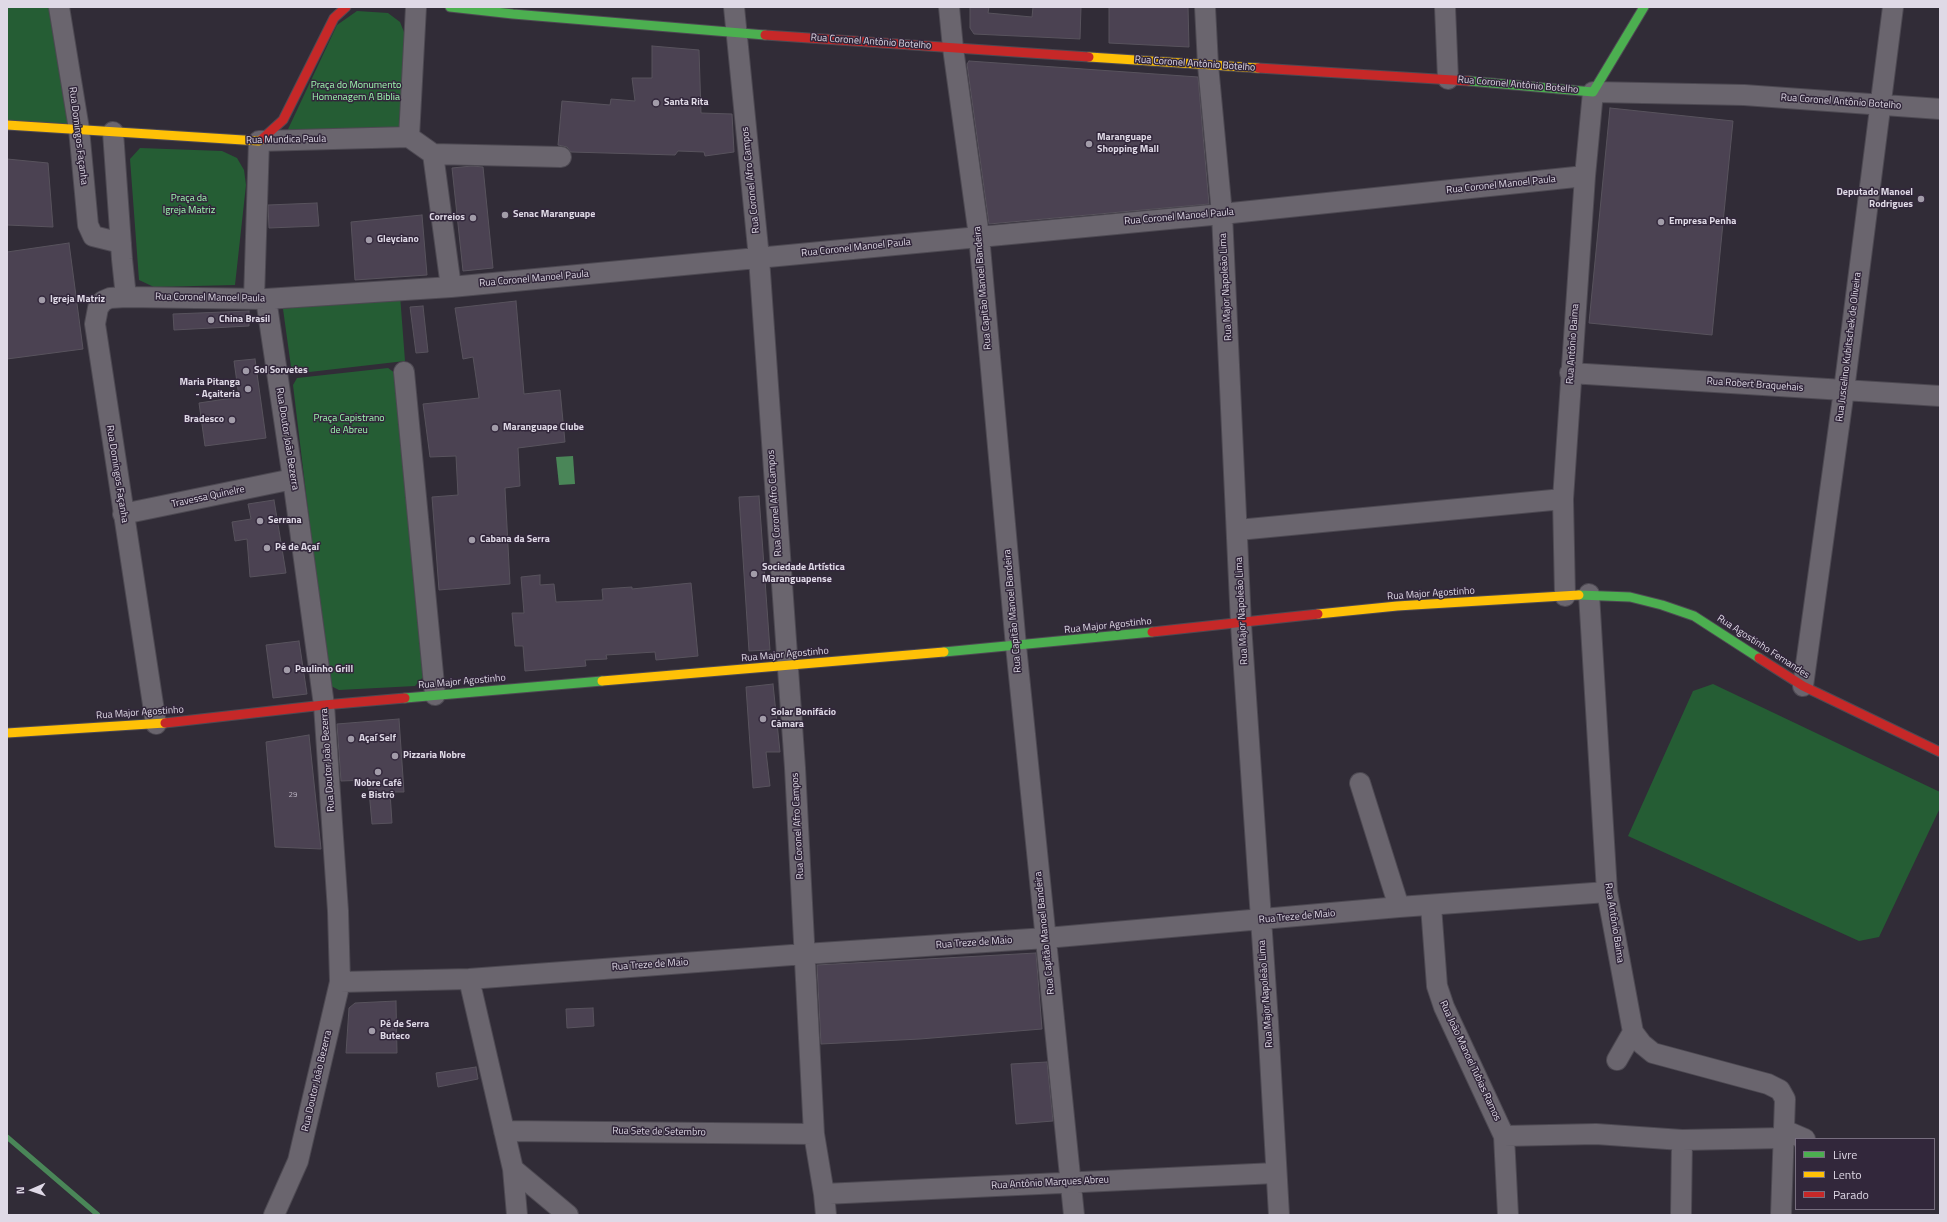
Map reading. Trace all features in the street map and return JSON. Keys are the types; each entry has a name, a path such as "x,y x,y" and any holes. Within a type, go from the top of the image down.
{"street":[{"name":"Rua Domingos Façanha","path":"59,7 79,129 90,231 93,236 99,239 121,243"},
{"path":"259,141 283,120 334,18 346,7"},
{"path":"416,7 409,137 433,154 561,157"},
{"name":"Rua Coronel Antônio Botelho","path":"450,7 514,11 736,33 1208,65 1448,79 1593,92 1744,95 1940,109"},
{"name":"Rua Coronel Afro Campos","path":"734,7 759,258 786,666 795,768 814,1134 826,1215"},
{"name":"Rua Capitão Manoel Bandeira","path":"949,7 953,48 979,236 1016,646 1074,1215"},
{"name":"Rua Major Napoleão Lima","path":"1205,7 1208,65 1222,214 1238,530 1241,624 1279,1215"},
{"path":"1445,7 1448,79"},
{"path":"1593,92 1644,7"},
{"name":"Rua Juscelino Kubitschek de Oliveira","path":"1803,686 1844,390 1893,7"},
{"path":"283,120 316,33"},
{"name":"Rua Antônio Baima","path":"1565,596 1563,499 1570,373 1593,92"},
{"name":"Rua Mundica Paula","path":"7,125 259,141 409,137"},
{"path":"113,132 126,297"},
{"name":"Rua Doutor João Bezerra","path":"259,141 260,299 293,479 324,705 338,911 340,982 298,1161 274,1215"},
{"path":"433,154 451,287"},
{"name":"Rua Coronel Manoel Paula","path":"126,297 260,299 451,287 1222,214 1585,176"},
{"name":"Rua Domingos Façanha","path":"126,297 110,298 103,302 98,308 95,324 156,724"},
{"path":"404,372 435,695"},
{"name":"Rua Robert Braquehais","path":"1570,373 1940,396"},
{"name":"Travessa Quinelre","path":"123,514 293,479"},
{"path":"1238,530 1563,499"},
{"name":"Rua Antônio Baima","path":"1590,594 1607,892 1633,1032 1642,1044 1653,1053 1768,1084 1780,1090 1784,1099 1783,1134"},
{"name":"Rua Agostinho Fernandes","path":"1565,596 1590,594 1630,597 1662,604 1694,616 1803,686 1940,752"},
{"name":"Rua Major Agostinho","path":"7,732 156,724 324,705 1016,646 1241,624 1397,606 1565,596"},
{"path":"1360,783 1399,907"},
{"name":"Rua Treze de Maio","path":"340,982 470,979 1046,938 1399,907 1431,906 1607,892"},
{"name":"Rua João Manoel Tubias Ramos","path":"1431,906 1437,986 1444,1007 1504,1136 1508,1215"},
{"path":"470,979 513,1169 517,1215"},
{"path":"1617,1060 1633,1032"},
{"name":"Rua Sete de Setembro","path":"504,1131 814,1134"},
{"path":"1504,1136 1596,1134 1682,1140 1783,1134 1801,1138"},
{"path":"1781,1215 1783,1134"},
{"path":"1681,1215 1682,1140"},
{"path":"513,1169 568,1215"},
{"name":"Rua Antônio Marques Abreu","path":"824,1194 1276,1173"}],"green space":[{"path":"7,7 59,7 79,129 7,125"},
{"name":"Praça do Monumento Homenagem A Biblia","path":"357,11 388,13 400,22 406,37 399,137 282,142 337,25"},
{"name":"Praça da Igreja Matriz","path":"140,148 222,151 237,158 244,170 246,185 235,285 154,287 139,280 130,159"},
{"path":"400,295 405,361 292,374 283,309"},
{"name":"Praça Capistrano de Abreu","path":"388,368 395,373 424,676 415,686 339,690 329,685 293,385 297,378"},
{"path":"1713,684 1940,792 1940,808 1879,937 1859,941 1628,836 1693,691"}],"shaded area":[{"path":"573,456 575,484 559,485 556,457"}],"building":[{"path":"970,7 989,7 988,13 1032,17 1033,7 1081,7 1080,39 974,34 970,28"},
{"path":"1109,7 1188,7 1189,47 1109,43"},
{"name":"Santa Rita","path":"652,46 699,50 701,113 732,114 734,152 705,156 704,152 678,151 675,155 571,152 567,147 558,145 562,101 610,105 611,99 635,101 632,78 652,78"},
{"name":"Maranguape Shopping Mall","path":"969,61 1198,77 1209,204 989,224 967,64"},
{"name":"Empresa Penha","path":"1610,108 1733,121 1712,335 1589,323"},
{"path":"7,159 48,163 53,227 7,225"},
{"name":"Correios","path":"472,166 483,167 493,268 463,271 452,168"},
{"path":"317,203 319,226 269,228 268,205"},
{"path":"422,215 427,275 355,280 351,222"},
{"name":"Igreja Matriz","path":"69,243 83,349 7,359 7,252"},
{"path":"516,301 524,394 560,390 565,442 518,448 520,486 505,488 510,584 439,590 432,497 458,495 456,456 430,457 423,404 479,398 473,357 463,359 455,308"},
{"path":"423,306 428,352 416,353 410,307"},
{"name":"China Brasil","path":"249,311 249,326 174,330 173,314"},
{"name":"Bradesco","path":"255,359 266,438 205,446 199,403 239,397 234,361"},
{"name":"Sociedade Artística Maranguapense","path":"759,496 770,650 749,651 739,497"},
{"path":"274,500 286,573 250,577 247,539 235,541 232,522 251,519 248,504"},
{"path":"540,575 540,585 554,584 556,602 603,600 602,589 632,587 632,589 691,583 698,656 656,660 655,652 606,655 607,659 585,660 586,666 525,671 523,646 515,646 512,613 524,613 521,577"},
{"name":"Paulinho Grill","path":"299,641 307,694 273,698 266,645"},
{"name":"Solar Bonifácio Câmara","path":"773,684 780,752 766,752 770,786 753,788 746,687"},
{"path":"399,719 404,792 390,792 392,823 372,824 368,780 341,781 337,724"},
{"path":"309,735 321,849 275,847 266,742"},
{"path":"1036,953 1042,1029 920,1039 821,1044 817,965"},
{"name":"Pé de Serra Buteco","path":"396,1001 397,1053 346,1053 349,1008 355,1003"},
{"path":"593,1008 594,1026 567,1028 566,1009"},
{"path":"1047,1062 1053,1121 1016,1124 1011,1064"},
{"path":"476,1067 478,1079 438,1087 436,1073"}],"waterway":[{"path":"7,1137 98,1215"}],"traffic: fast":[{"path":"450,7 513,14 765,35"},
{"path":"1469,81 1593,92 1644,7"},
{"path":"1579,595 1630,597 1662,605 1694,616 1759,658"},
{"path":"944,652 1152,632"},
{"path":"405,698 602,681"}],"traffic: slow":[{"path":"1089,57 1258,68"},
{"path":"7,125 259,141 262,139"},
{"path":"1318,614 1397,606 1579,595"},
{"path":"602,681 944,652"},
{"path":"7,733 165,723"}],"traffic: jam":[{"path":"262,139 283,120 334,18 346,7"},
{"path":"765,35 1089,57"},
{"path":"1258,68 1469,81"},
{"path":"1152,632 1318,614"},
{"path":"1759,658 1803,686 1940,752"},
{"path":"165,723 324,705 405,698"}],"place":[{"name":"Santa Rita","path":"656,103"},
{"name":"Maranguape Shopping Mall","path":"1089,144"},
{"name":"Deputado Manoel Rodrigues","path":"1921,199"},
{"name":"Senac Maranguape","path":"505,215"},
{"name":"Correios","path":"473,218"},
{"name":"Empresa Penha","path":"1661,222"},
{"name":"Gleyciano","path":"369,240"},
{"name":"Igreja Matriz","path":"42,300"},
{"name":"China Brasil","path":"211,320"},
{"name":"Sol Sorvetes","path":"246,371"},
{"name":"Maria Pitanga - Açaiteria","path":"248,389"},
{"name":"Bradesco","path":"232,420"},
{"name":"Maranguape Clube","path":"495,428"},
{"name":"Serrana","path":"260,521"},
{"name":"Cabana da Serra","path":"472,540"},
{"name":"Pé de Açaí","path":"267,548"},
{"name":"Sociedade Artística Maranguapense","path":"754,574"},
{"name":"Paulinho Grill","path":"287,670"},
{"name":"Solar Bonifácio Câmara","path":"763,719"},
{"name":"Açaí Self","path":"351,739"},
{"name":"Pizzaria Nobre","path":"395,756"},
{"name":"Nobre Café e Bistrô","path":"378,772"},
{"name":"Pé de Serra Buteco","path":"372,1031"}]}
